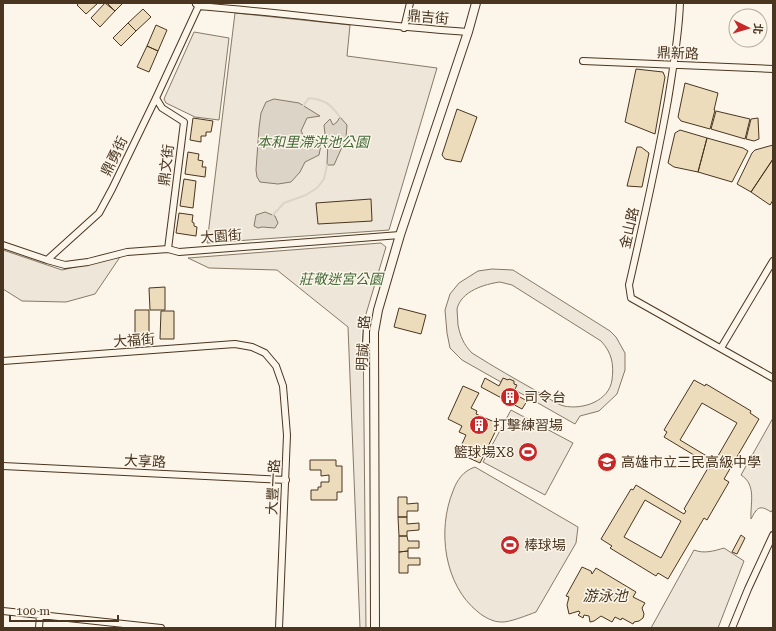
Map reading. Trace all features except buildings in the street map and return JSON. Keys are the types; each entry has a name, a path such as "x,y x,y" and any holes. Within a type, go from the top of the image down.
{"street":[{"path":"404,28 410,3"},
{"name":"明誠一路","path":"375,628 374,332 378,310 400,235 468,32 476,3"},
{"name":"金山路","path":"680,3 674,64 650,196 629,285 631,298 773,378"},
{"name":"鼎吉街","path":"198,4 350,20 404,28 468,32"},
{"name":"鼎勇街","path":"47,260 98,213 112,189 156,98 198,4"},
{"name":"鼎新路","path":"583,61 773,69"},
{"name":"鼎文街","path":"156,98 162,108 184,122 168,249"},
{"name":"大園街","path":"47,260 65,265 88,262 127,252 168,249 180,252 400,235"},
{"path":"3,245 47,260"},
{"path":"721,348 773,261"},
{"name":"大福街","path":"3,361 235,344 252,347 265,354"},
{"name":"大豐一路","path":"265,354 276,366 283,386 287,435 279,628"},
{"name":"大享路","path":"3,466 286,480"},
{"path":"732,628 748,588 773,535"},
{"path":"3,611 161,628"},
{"path":"39,628 40,615"}],"green space":[{"name":"本和里滯洪池公園","path":"235,13 350,25 347,56 437,68 389,230 207,243"},
{"path":"194,32 229,38 219,120 195,117 166,103 164,99"},
{"name":"莊敬迷宮公園","path":"381,243 386,247 363,324 366,628 360,628 348,327 277,270 209,268 188,258"},
{"path":"3,250 62,270 120,257 95,294 66,302 22,301 3,289"},
{"path":"492,269 513,270 610,331 616,337 625,353 625,370 617,394 599,411 580,416 575,424 462,360 450,348 445,310 450,294 459,283 478,271","holes":["500,282 512,285 605,345 610,354 613,374 610,387 601,399 579,407 561,405 480,358 472,353 467,347 461,337 458,325 457,309 463,297 481,287"]},
{"name":"籃球場X8","path":"511,410 573,443 545,495 483,462"},
{"path":"773,418 773,509 771,512 764,508 759,508 751,519 751,489 746,479 741,475"},
{"name":"棒球場","path":"475,467 578,527 576,543 536,612 504,622 498,622 483,616 467,601 451,572 447,556 445,523 448,506 456,483 464,473"},
{"path":"724,548 744,561 718,628 651,628 694,550 705,552"}],"shaded area":[{"path":"274,99 299,103 320,116 307,118 301,131 306,140 312,141 314,136 319,137 321,145 319,155 305,162 300,172 291,182 278,184 260,182 257,177 256,170 261,113 266,102"},
{"path":"340,117 347,125 346,138 334,165 327,165 328,141 325,134 324,125 330,119 333,125"},
{"path":"265,212 275,216 278,223 275,228 258,228 254,226 256,215"}],"waterway":[{"path":"303,106 309,98 324,101 340,117"},
{"path":"273,215 284,203 306,195 317,188 324,179 327,165"}],"place":[{"name":"司令台","path":"510,397"},
{"name":"打擊練習場","path":"479,425"},
{"name":"籃球場X8","path":"528,452"},
{"name":"高雄市立三民高級中學","path":"607,462"},
{"name":"棒球場","path":"510,545"}],"water label":[{"name":"游泳池","path":"605,596"}]}
